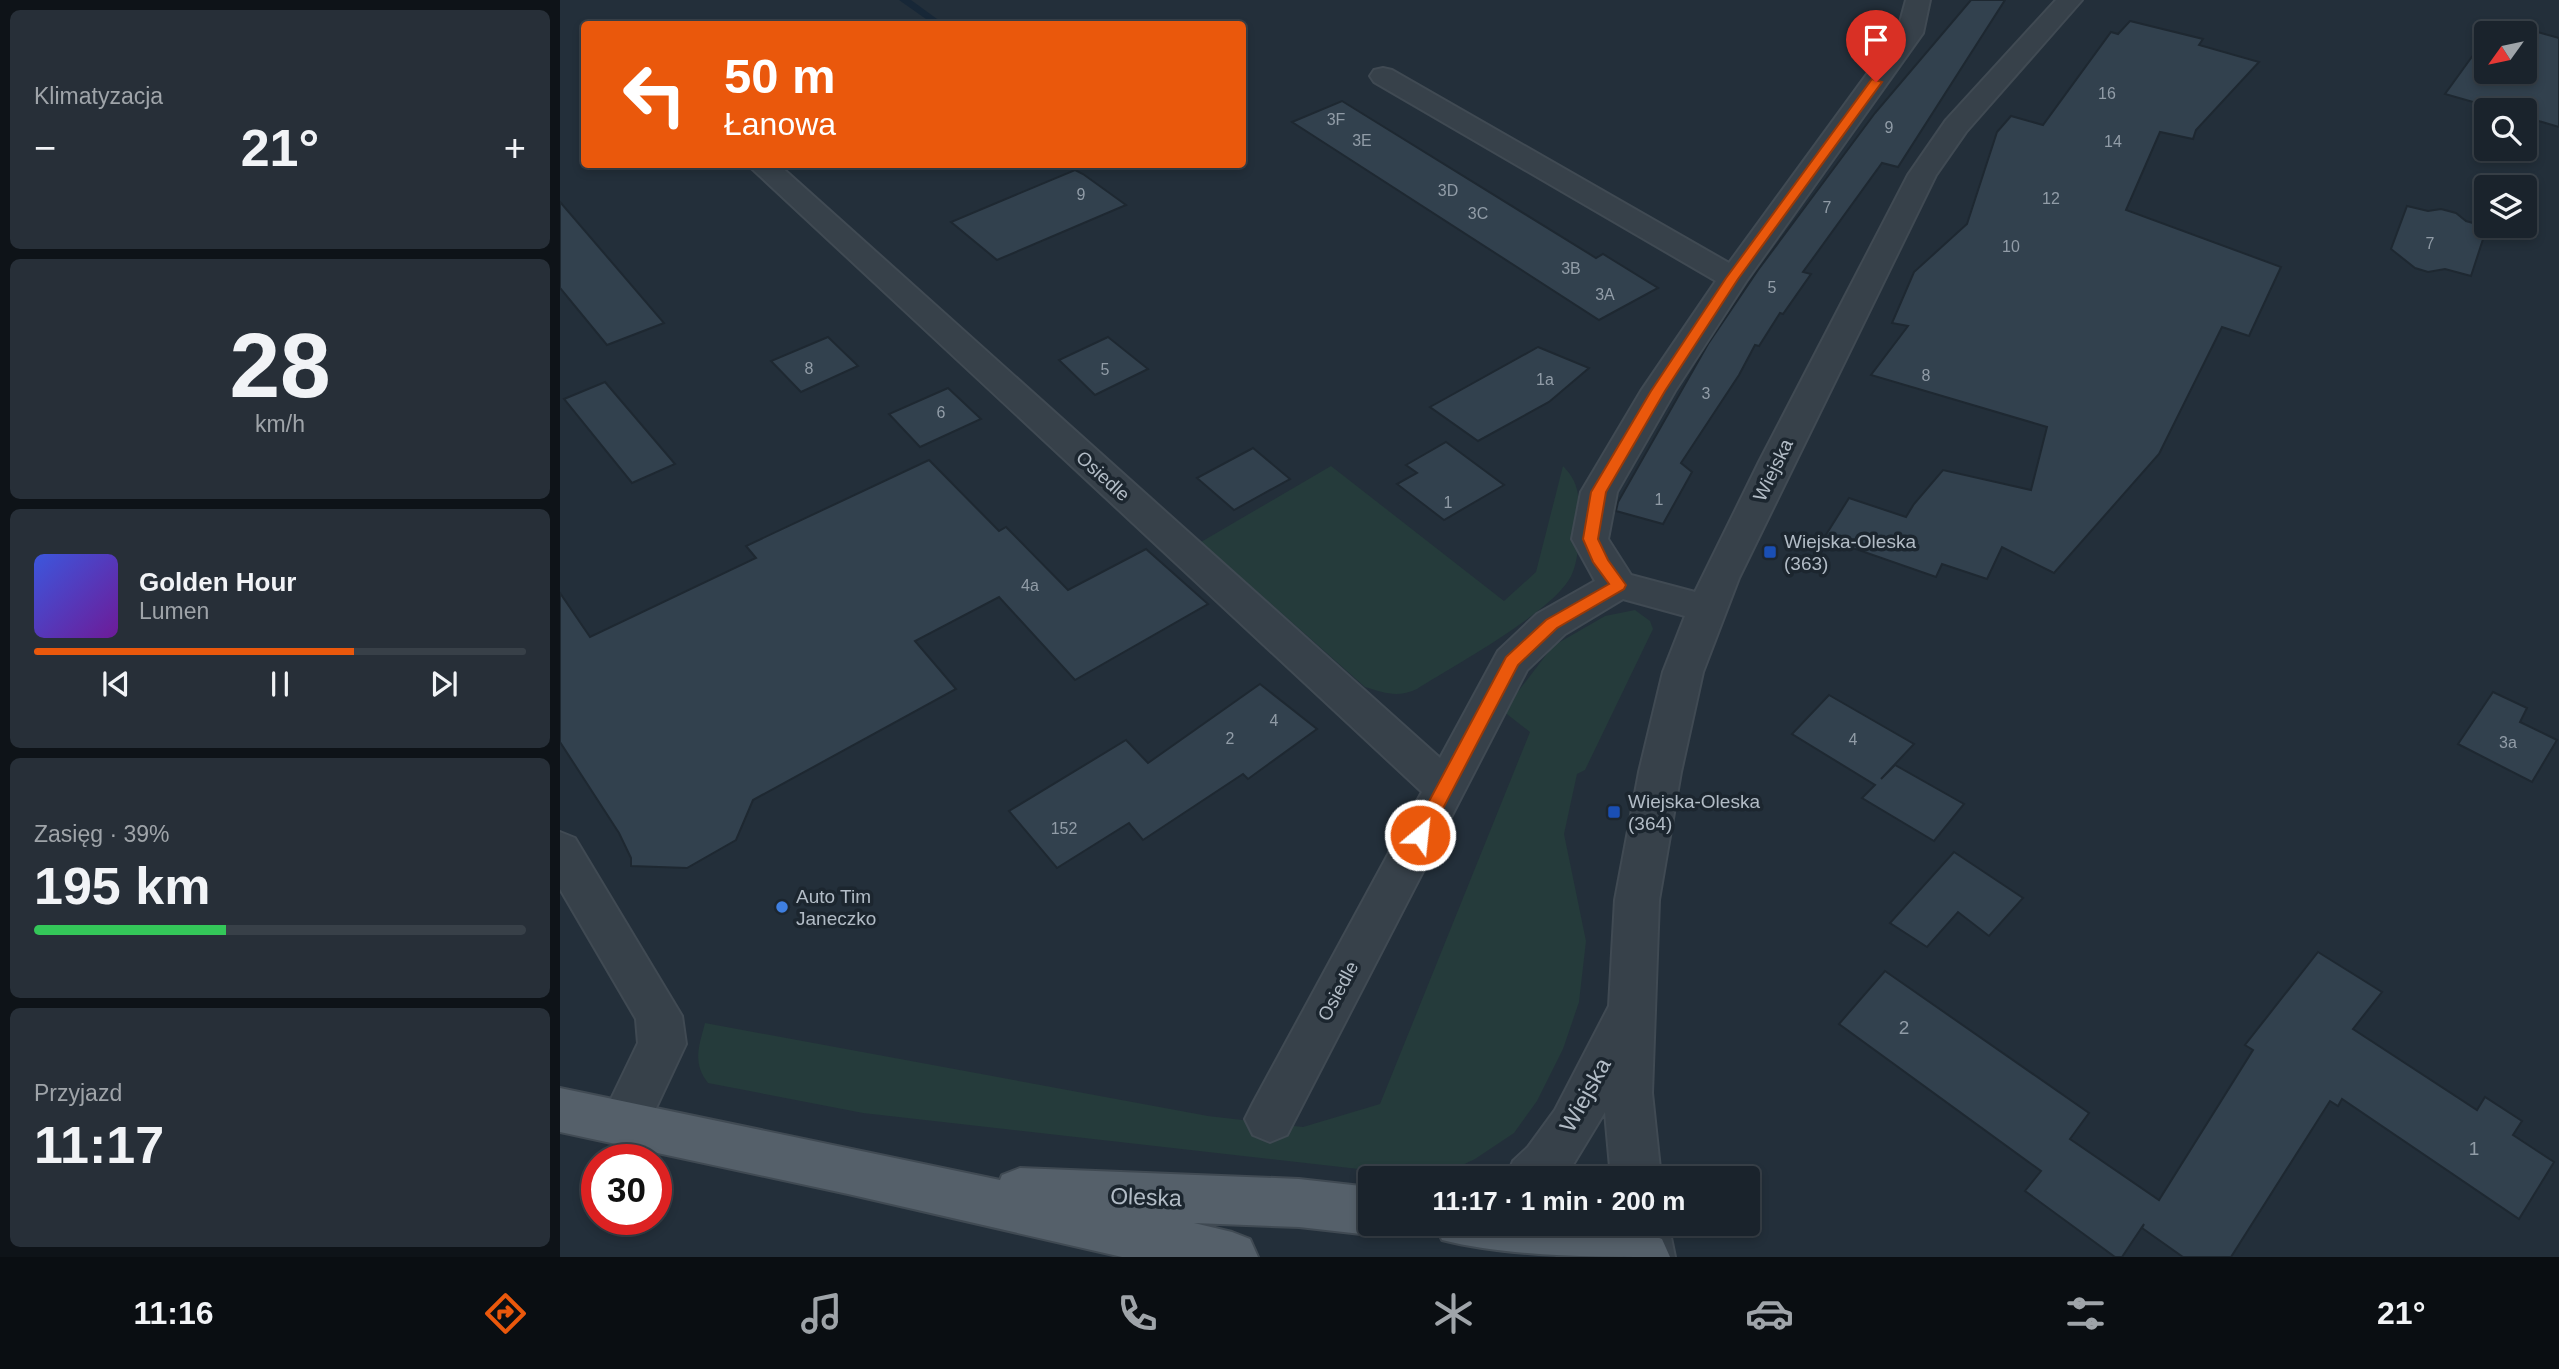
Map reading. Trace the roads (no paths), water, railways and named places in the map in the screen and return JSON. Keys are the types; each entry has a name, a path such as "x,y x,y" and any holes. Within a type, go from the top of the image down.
{"main road":[{"name":"Oleska","path":"560,1110 848,1170 1232,1257"},
{"name":"Oleska","path":"920,1188 1298,1203 1358,1210"},
{"path":"1531,1236 1646,1257"}],"street":[{"path":"1707,609 1618,585 1601,562 1590,539 1598,492 1658,391 1733,278 1910,33 1918,0"},
{"name":"Wiejska","path":"1635,1166 1628,1093 1637,900 1657,785 1683,672 1707,609 1782,450 1922,175 1956,126 2070,0"},
{"path":"1383,76 1733,278"},
{"name":"Osiedle","path":"765,168 1445,788"},
{"name":"Osiedle","path":"1270,1119 1512,661 1551,624 1618,585"},
{"path":"560,850 659,1016 662,1044 624,1124"},
{"name":"Wiejska","path":"1544,1166 1589,1095 1632,1006"},
{"path":"1644,1236 1646,1257"}],"waterway":[{"path":"904,0 935,21"}],"place":[{"name":"Wiejska-Oleska (363)","path":"1770,552"},
{"name":"Wiejska-Oleska (364)","path":"1614,812"},
{"name":"Auto Tim Janeczko","path":"782,907"}]}
